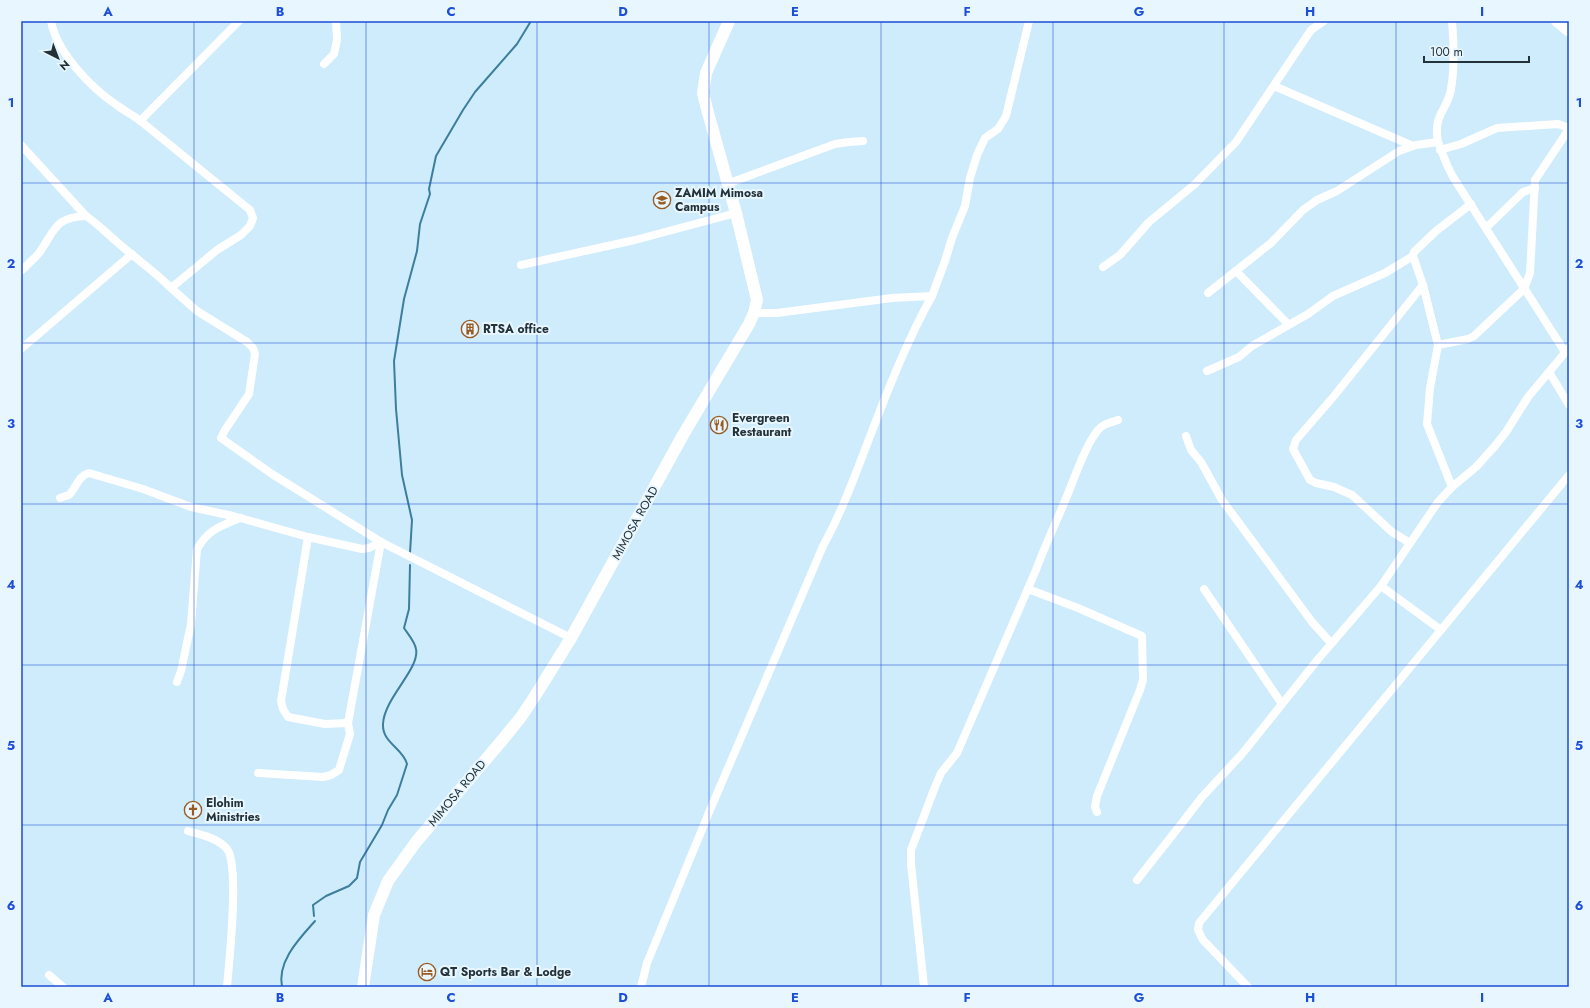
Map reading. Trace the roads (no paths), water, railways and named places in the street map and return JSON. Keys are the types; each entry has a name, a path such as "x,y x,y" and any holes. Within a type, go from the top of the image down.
{"street":[{"path":"50,21 59,43 68,58 91,84 116,105 140,121 250,210 253,218 250,226 241,235 229,241 217,250 171,288"},
{"path":"140,121 239,21"},
{"path":"324,64 334,54 337,40 336,21"},
{"name":"MIMOSA ROAD","path":"363,987 374,916 388,881 416,842 521,717 571,638 754,313 757,300 736,213 727,184 704,93 706,72 729,21"},
{"path":"641,987 647,963 710,810 823,546 843,506 874,425 921,315 932,296 965,206 970,178 977,155 985,138 998,129 1006,116 1029,21"},
{"path":"1103,266 1120,255 1149,222 1182,195 1238,139 1311,30 1324,21"},
{"path":"1137,880 1202,797 1242,754 1331,643 1381,586 1438,502 1452,487 1476,468 1495,446 1506,432 1528,397 1567,350 1524,289 1453,177 1440,150 1436,127 1438,119 1451,91 1454,73 1452,21"},
{"path":"1557,21 1569,31"},
{"path":"1274,86 1413,146"},
{"path":"1438,345 1468,339 1474,336 1524,289 1530,273 1535,180 1569,129 1558,124 1497,128 1461,144 1440,150"},
{"path":"727,184 835,144 863,141"},
{"path":"1208,293 1271,243 1311,204 1337,191 1399,151 1413,146 1438,142"},
{"path":"21,144 86,216 153,270 197,311 247,342 253,348 255,354 249,394 224,430 221,438 272,474 381,542 571,638"},
{"path":"1486,228 1523,192 1535,188"},
{"path":"1207,370 1239,357 1252,346 1288,324 1308,314 1336,294 1385,273 1413,256 1414,252 1436,231 1471,204"},
{"path":"521,265 635,240 736,213"},
{"path":"21,271 38,254 55,227 69,218 86,216"},
{"path":"21,349 132,254"},
{"path":"1413,256 1423,285 1438,345 1430,388 1427,424 1452,487"},
{"path":"1236,271 1288,324"},
{"path":"1410,543 1392,532 1352,495 1334,487 1310,480 1293,448 1296,440 1334,396 1423,285"},
{"path":"754,313 777,313 892,298 932,296"},
{"path":"1549,372 1569,405"},
{"path":"924,987 911,864 911,850 935,787 942,773 957,753 1087,448 1093,436 1102,426 1118,420"},
{"path":"1186,436 1192,450 1201,462 1222,500 1312,622 1331,643"},
{"path":"60,498 69,496 80,479 84,475 89,474 143,489 191,507 240,518 308,537 362,549 369,548 381,542"},
{"path":"1248,987 1203,940 1198,930 1199,923 1569,475"},
{"path":"178,682 190,624 197,550 203,540 218,527 240,518"},
{"path":"308,537 281,701 283,709 288,717 325,724 348,723"},
{"path":"258,773 323,777 340,770 350,734 348,723 381,542"},
{"path":"1381,586 1441,630"},
{"path":"1028,589 1078,608 1142,636 1142,685 1097,796 1094,807 1097,812"},
{"path":"1204,589 1282,704"},
{"path":"188,831 218,841 228,851 232,858 233,894 227,987"},
{"path":"49,975 63,987"}],"waterway":[{"path":"410,553 412,520 402,475 396,409 394,361 404,299 417,251 420,224 430,194 429,189 436,156 475,92 517,44 531,21"},
{"path":"314,916 313,905 326,896 349,886 357,878 360,862 382,825 388,810 397,795 407,764 405,758 389,741 384,731 383,724 389,704 408,675 416,657 416,649 414,644 404,628 409,609 410,565"},
{"path":"282,987 281,977 286,959 302,935 315,921"}],"place":[{"name":"ZAMIM Mimosa Campus","path":"662,200"},
{"name":"RTSA office","path":"470,329"},
{"name":"Evergreen Restaurant","path":"719,425"},
{"name":"Elohim Ministries","path":"193,810"},
{"name":"QT Sports Bar & Lodge","path":"427,972"}]}
